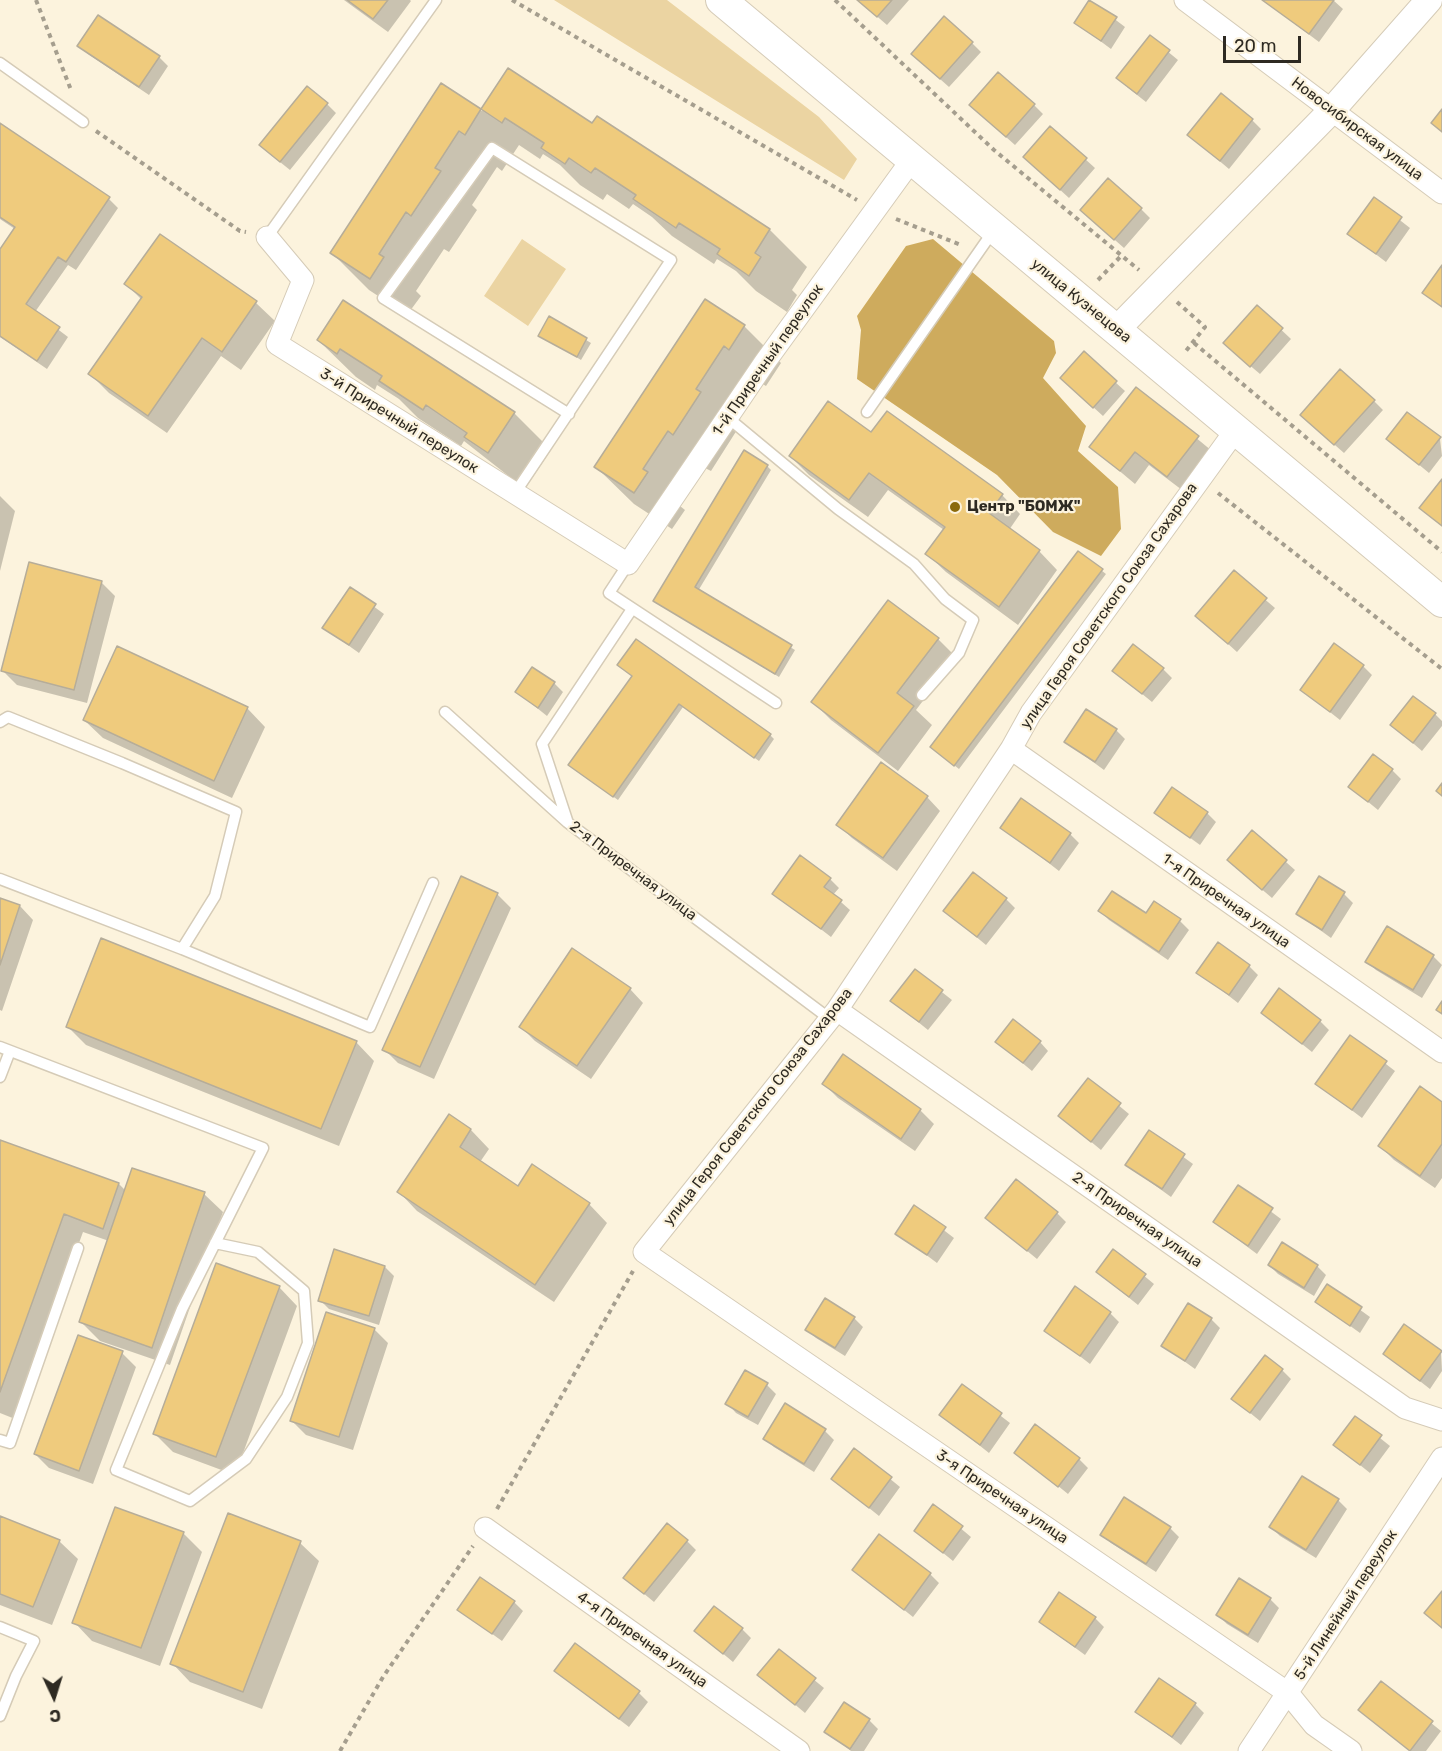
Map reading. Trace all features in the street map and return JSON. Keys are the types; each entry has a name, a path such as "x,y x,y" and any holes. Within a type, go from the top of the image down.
{"main road":[{"name":"улица Кузнецова","path":"721,0 1442,602"}],"street":[{"name":"Новосибирская улица","path":"1185,0 1442,193"},
{"path":"1117,329 1332,110 1429,0"},
{"name":"1-й Приречный переулок","path":"628,564 727,417 913,159"},
{"name":"3-й Приречный переулок","path":"267,237 303,280 277,345 628,564"},
{"name":"улица Героя Советского Союза Сахарова","path":"644,1252 833,1014 1011,749 1030,713 1235,431"},
{"name":"1-я Приречная улица","path":"1011,749 1442,1052"},
{"name":"2-я Приречная улица","path":"833,1014 1405,1407 1442,1420"},
{"name":"3-я Приречная улица","path":"644,1252 1288,1693 1314,1725 1351,1751"},
{"name":"5-й Линейный переулок","path":"1249,1751 1442,1458"},
{"name":"4-я Приречная улица","path":"485,1528 799,1751"}],"lane":[{"path":"267,237 436,0"},
{"path":"0,63 83,122"},
{"path":"515,493 568,414 671,260 492,148 384,298 568,414"},
{"path":"867,412 995,230"},
{"path":"727,417 838,509 914,564 945,599 973,620 959,653 922,694"},
{"path":"628,564 609,593 776,703"},
{"path":"567,822 542,744 632,609"},
{"name":"2-я Приречная улица","path":"445,712 567,822 833,1014"},
{"path":"0,722 8,717 122,762 236,812 215,896 182,950"},
{"path":"0,879 182,950 369,1027 433,883"},
{"path":"0,1077 5,1049 263,1148 215,1243 182,1309 116,1470 190,1501 246,1459 287,1397 308,1343 304,1291 258,1252 215,1243"},
{"path":"0,1440 10,1443 78,1248"},
{"path":"0,1627 34,1641 16,1676 0,1716"}],"path":[{"path":"36,0 83,122 240,231 267,237"},
{"path":"512,0 875,211"},
{"path":"835,0 994,150 1121,256"},
{"path":"1194,343 1442,552"},
{"path":"1200,478 1442,669"},
{"path":"340,1751 383,1677 485,1528 644,1252"}],"shaded area":[{"path":"554,0 667,0 819,117 857,159 844,180"},
{"path":"522,239 566,269 528,326 484,296"},
{"path":"933,239 1054,341 1056,353 1043,378 1086,426 1078,451 1118,487 1121,529 1101,556 1053,532 997,475 857,379 861,330 857,316 906,246"}],"building":[{"path":"347,0 388,0 373,19"},
{"path":"857,0 892,0 877,17"},
{"path":"1089,0 1117,17 1101,41 1074,23"},
{"path":"1262,0 1334,0 1309,34"},
{"path":"98,15 160,56 139,87 77,46"},
{"path":"944,16 973,42 940,79 911,54"},
{"path":"1150,35 1170,50 1137,94 1116,78"},
{"path":"508,68 592,123 597,116 770,229 755,253 761,257 749,276 717,254 720,249 679,223 676,228 633,199 636,195 595,168 591,173 569,158 565,164 541,148 544,143 505,118 502,123 481,109"},
{"path":"998,72 1035,104 1006,137 969,105"},
{"path":"441,83 481,109 465,135 459,131 435,168 441,171 411,216 406,212 379,254 384,257 370,279 330,253"},
{"path":"307,86 328,103 280,162 259,145"},
{"path":"1221,93 1253,119 1220,161 1187,135"},
{"path":"1442,109 1442,132 1431,123"},
{"path":"0,123 110,197 66,262 58,257 26,304 60,327 37,361 0,336 0,249 15,227 0,217"},
{"path":"1050,126 1087,158 1060,190 1023,157"},
{"path":"1108,178 1142,208 1114,240 1080,210"},
{"path":"1374,197 1402,217 1376,254 1347,234"},
{"path":"160,234 257,301 222,352 202,338 148,416 88,374 142,297 124,284"},
{"path":"1442,265 1442,307 1422,293"},
{"path":"705,299 745,325 729,350 724,346 696,389 701,392 673,435 668,431 643,469 648,472 634,493 594,467"},
{"path":"343,300 515,412 488,453 464,437 467,433 426,405 423,410 379,381 382,376 340,349 337,354 317,340"},
{"path":"1257,305 1283,328 1250,367 1223,343"},
{"path":"549,316 587,338 577,357 538,336"},
{"path":"1084,351 1117,381 1093,408 1060,378"},
{"path":"1340,369 1375,400 1334,445 1300,415"},
{"path":"1136,387 1199,436 1167,477 1135,452 1120,471 1089,447"},
{"name":"Центр \"БОМЖ\"","path":"828,401 871,432 887,411 1003,494 989,513 1040,550 999,607 925,554 945,527 869,473 849,500 789,456"},
{"path":"1407,412 1441,437 1419,465 1386,439"},
{"path":"744,450 768,465 695,587 792,645 775,674 653,601"},
{"path":"1442,479 1442,526 1419,508"},
{"path":"1078,551 1103,569 954,766 930,747"},
{"path":"29,562 102,581 74,690 1,671"},
{"path":"1234,570 1267,598 1228,644 1195,616"},
{"path":"350,587 376,604 349,645 322,628"},
{"path":"888,600 939,638 897,693 914,706 878,753 811,702"},
{"path":"636,639 771,734 754,758 679,704 613,797 568,765 632,676 617,665"},
{"path":"1334,643 1364,665 1330,712 1300,690"},
{"path":"1133,644 1164,668 1142,694 1112,671"},
{"path":"117,646 248,707 214,781 83,720"},
{"path":"532,667 555,682 538,708 515,692"},
{"path":"1413,696 1436,713 1413,743 1390,725"},
{"path":"1086,709 1117,729 1095,762 1064,742"},
{"path":"1373,754 1393,769 1368,802 1348,787"},
{"path":"881,762 928,796 883,858 836,825"},
{"path":"1442,783 1442,796 1436,791"},
{"path":"1172,787 1208,812 1190,838 1154,813"},
{"path":"1021,798 1071,833 1050,863 1000,828"},
{"path":"1252,830 1287,860 1262,890 1227,860"},
{"path":"800,855 831,878 824,887 842,900 821,929 772,894"},
{"path":"973,872 1007,898 977,937 943,911"},
{"path":"461,876 498,893 420,1067 382,1050"},
{"path":"1319,876 1345,892 1322,930 1296,914"},
{"path":"1112,891 1146,913 1154,901 1181,919 1159,952 1098,911"},
{"path":"0,898 20,905 0,965"},
{"path":"1387,926 1434,955 1413,990 1365,962"},
{"path":"101,938 357,1041 321,1129 66,1027"},
{"path":"1218,942 1250,965 1229,995 1196,973"},
{"path":"572,948 631,988 577,1066 519,1027"},
{"path":"915,969 943,990 919,1022 890,1001"},
{"path":"1279,988 1321,1020 1302,1044 1261,1013"},
{"path":"1442,1001 1442,1014 1436,1010"},
{"path":"1013,1019 1041,1041 1023,1063 995,1042"},
{"path":"1350,1035 1387,1061 1352,1110 1315,1084"},
{"path":"843,1054 921,1109 901,1139 822,1084"},
{"path":"1088,1078 1121,1103 1091,1142 1058,1116"},
{"path":"1420,1086 1442,1102 1442,1144 1420,1176 1378,1146"},
{"path":"449,1114 471,1129 460,1147 518,1186 532,1164 590,1203 535,1285 397,1192"},
{"path":"1149,1130 1185,1154 1162,1189 1125,1165"},
{"path":"0,1140 119,1183 103,1229 64,1214 0,1392"},
{"path":"132,1168 205,1192 152,1348 79,1322"},
{"path":"1016,1179 1058,1212 1027,1251 985,1218"},
{"path":"1238,1185 1273,1208 1248,1246 1213,1222"},
{"path":"914,1205 946,1227 927,1255 895,1234"},
{"path":"1282,1242 1318,1265 1304,1288 1268,1265"},
{"path":"334,1249 385,1266 369,1316 318,1301"},
{"path":"1113,1249 1146,1274 1129,1297 1096,1272"},
{"path":"216,1263 280,1286 216,1457 153,1434"},
{"path":"1327,1284 1362,1307 1350,1326 1315,1302"},
{"path":"1075,1286 1111,1312 1080,1356 1044,1331"},
{"path":"825,1298 855,1317 835,1348 805,1330"},
{"path":"1188,1303 1212,1318 1185,1361 1161,1346"},
{"path":"326,1312 375,1328 339,1437 290,1421"},
{"path":"1404,1324 1442,1351 1420,1381 1383,1354"},
{"path":"78,1335 123,1351 79,1471 34,1454"},
{"path":"1265,1355 1283,1369 1250,1413 1231,1399"},
{"path":"745,1370 768,1383 748,1417 725,1404"},
{"path":"962,1384 1002,1413 980,1445 939,1415"},
{"path":"785,1403 826,1429 804,1464 763,1439"},
{"path":"1355,1416 1382,1435 1360,1465 1333,1445"},
{"path":"1035,1424 1080,1458 1058,1487 1014,1453"},
{"path":"854,1448 892,1477 869,1508 831,1479"},
{"path":"1302,1476 1339,1499 1306,1550 1269,1527"},
{"path":"1124,1497 1171,1527 1146,1564 1100,1535"},
{"path":"933,1504 963,1526 943,1553 914,1531"},
{"path":"115,1507 184,1532 141,1648 72,1623"},
{"path":"228,1513 301,1541 243,1692 170,1664"},
{"path":"0,1516 60,1540 33,1607 0,1594"},
{"path":"667,1523 688,1540 644,1594 623,1578"},
{"path":"879,1534 931,1573 904,1610 852,1570"},
{"path":"480,1577 515,1601 492,1634 457,1610"},
{"path":"1239,1578 1271,1598 1248,1635 1216,1615"},
{"path":"1442,1591 1442,1628 1424,1613"},
{"path":"1059,1592 1096,1617 1075,1647 1039,1622"},
{"path":"714,1606 743,1628 723,1654 694,1631"},
{"path":"575,1643 640,1691 619,1719 554,1671"},
{"path":"779,1649 816,1678 795,1705 757,1675"},
{"path":"1159,1678 1196,1703 1172,1737 1135,1712"},
{"path":"1381,1681 1433,1721 1410,1751 1358,1710"},
{"path":"844,1702 870,1719 850,1749 824,1732"}],"place":[{"name":"Центр \"БОМЖ\"","path":"955,507"}]}
